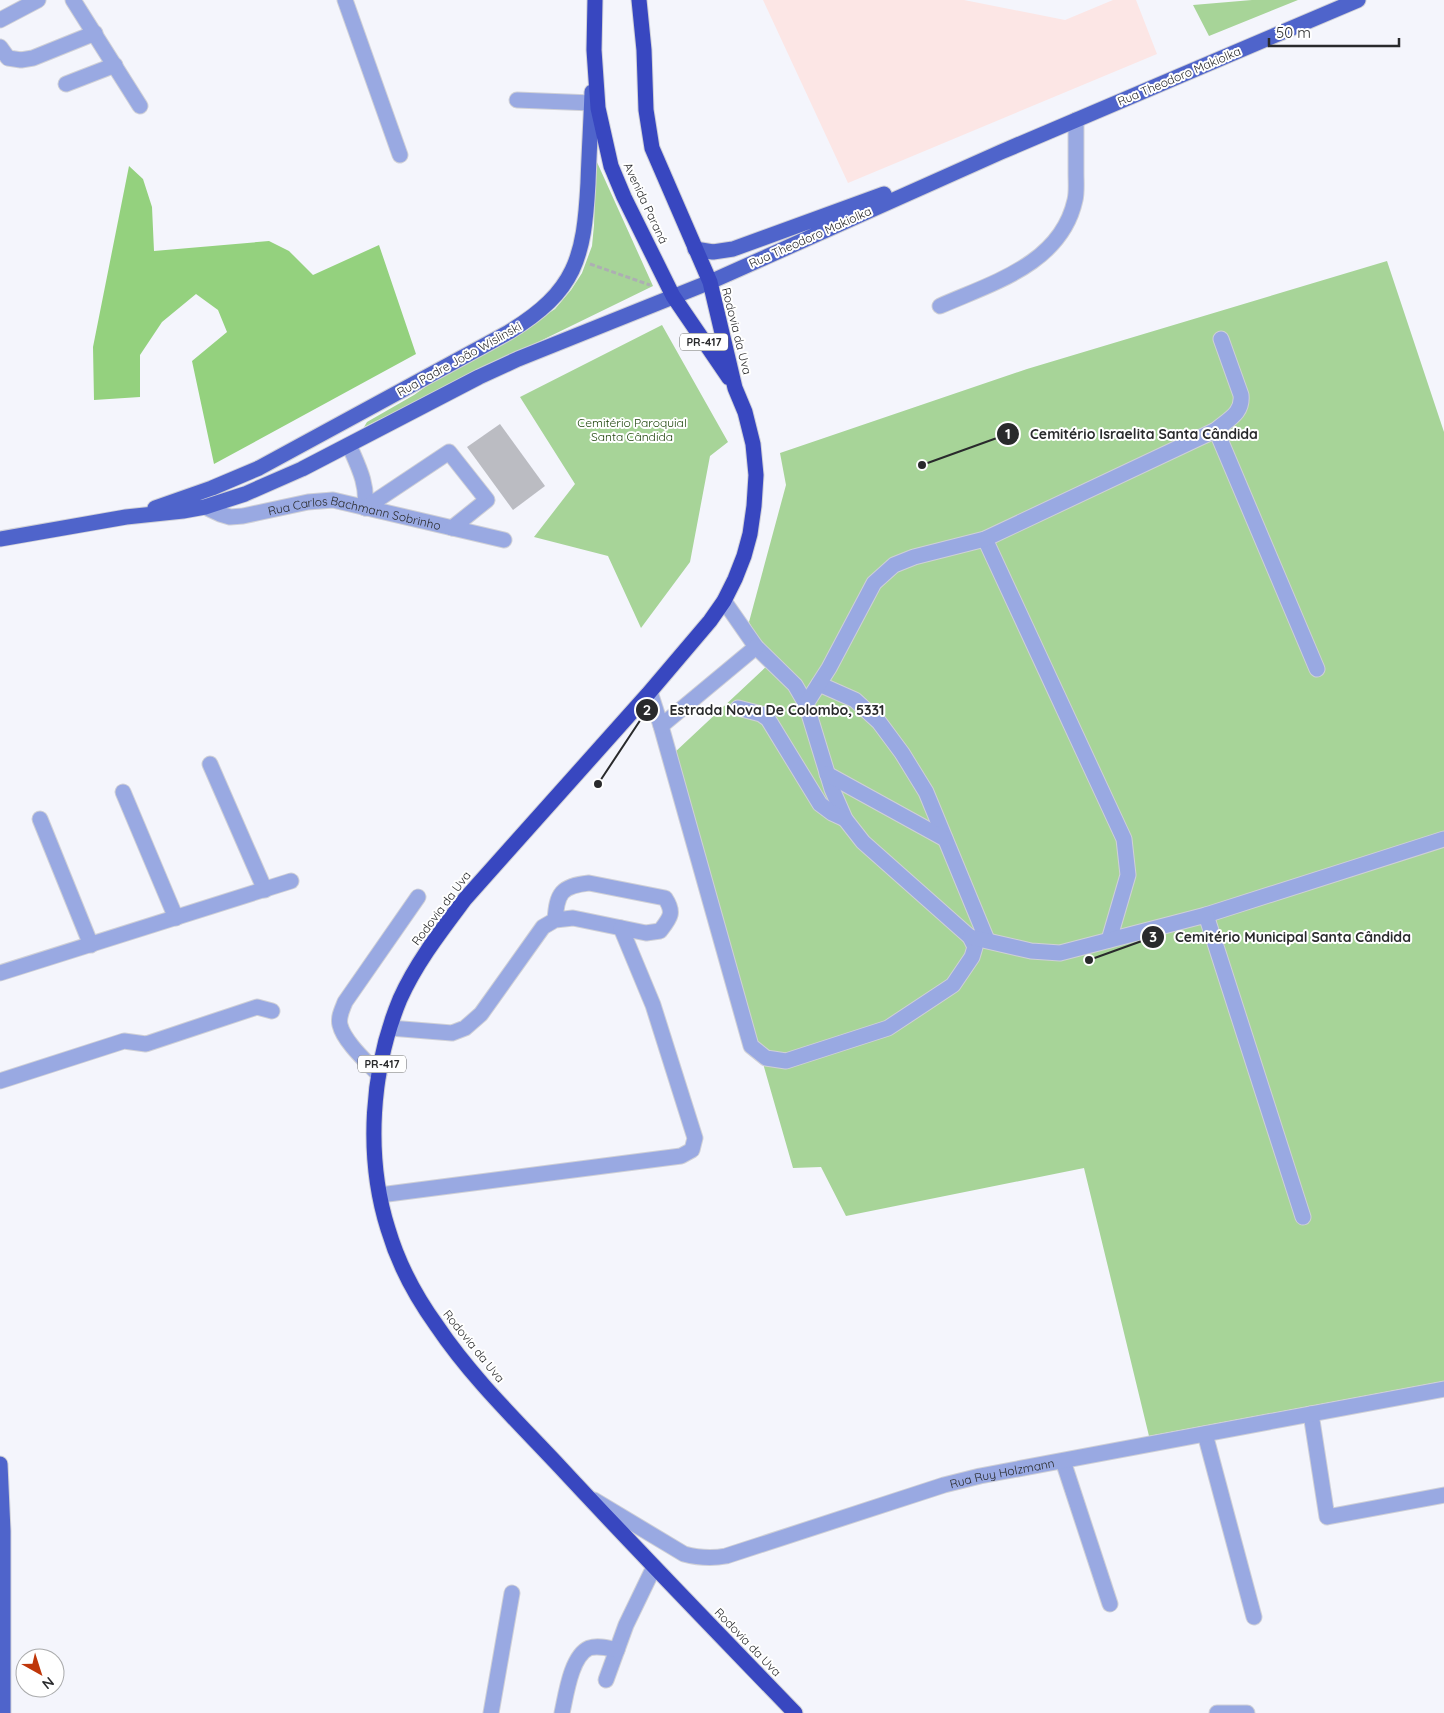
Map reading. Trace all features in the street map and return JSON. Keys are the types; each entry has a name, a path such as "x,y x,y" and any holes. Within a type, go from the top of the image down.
{"highway":[{"name":"Avenida Paraná","path":"595,0 594,50 598,108 612,166 624,197 673,296"},
{"path":"639,0 644,50"},
{"name":"Avenida Paraná","path":"644,50 646,110 652,148 710,282"},
{"name":"Rodovia da Uva","path":"710,282 736,388 751,436 756,475 750,534 744,556 724,601 695,640 493,867 450,919 420,962 401,998 390,1028 379,1075 375,1110 375,1148 380,1195 388,1229 399,1260 436,1325 456,1353 584,1493 795,1713"},
{"name":"Rodovia da Uva","path":"673,296 736,388"}],"main road":[{"name":"Avenida Paraná","path":"644,50 645,0"},
{"name":"Rua Theodoro Makiolka","path":"673,296 710,282 1335,4 1358,0"},
{"name":"Rua Padre João Wislinski","path":"126,517 212,488 259,468 509,332 541,310 564,285 578,259 585,233 594,50"},
{"name":"Rua Theodoro Makiolka","path":"695,249 713,252 733,249 1001,152"},
{"name":"Rua Padre João Wislinski","path":"0,539 126,517 183,511 205,507 238,497 270,484 349,445 479,377 518,359 673,296"},
{"path":"349,445 352,430 363,418 392,402 426,377"},
{"path":"0,1464 2,1712"}],"street":[{"path":"0,20 38,0"},
{"path":"73,0 140,106"},
{"path":"345,0 400,155"},
{"path":"0,47 8,58 21,60 33,58 95,32"},
{"path":"66,84 115,65"},
{"path":"518,100 592,103"},
{"path":"940,306 1018,272 1037,259 1060,236 1070,216 1075,198 1076,120"},
{"path":"806,704 819,684 874,583 894,565 914,557 985,539 1216,430 1239,410 1242,404 1241,394 1221,339"},
{"path":"1216,430 1317,669"},
{"path":"349,445 363,476 366,496 365,508"},
{"path":"365,508 449,452 487,500 452,528"},
{"path":"363,476 384,485 399,485"},
{"name":"Rua Carlos Bachmann Sobrinho","path":"205,507 230,517 320,500 333,500 504,540"},
{"path":"985,539 1124,839 1128,875 1108,940"},
{"path":"650,692 751,1046 766,1058 786,1060 888,1028 953,985 972,957 975,947 970,937 863,842 845,819 832,790 806,704 795,685 756,647 724,601"},
{"path":"661,726 756,647"},
{"path":"819,684 855,700 879,722 902,753 926,792 986,940"},
{"path":"738,708 761,714 768,719 820,804 832,813 845,819"},
{"path":"210,764 265,890"},
{"path":"827,774 945,839"},
{"path":"123,792 176,918"},
{"path":"40,819 91,944"},
{"path":"970,937 1031,951 1060,953 1206,915 1444,839"},
{"path":"0,973 291,881"},
{"path":"390,1028 452,1033 466,1028 481,1014 543,927 555,920 573,918 646,933 660,931 670,918 670,906 665,898 582,883 576,884 562,892 556,900 555,920"},
{"path":"379,1075 345,1035 340,1025 340,1014 345,1002 418,897"},
{"path":"1206,915 1303,1217"},
{"path":"380,1195 681,1156 692,1150 695,1138 653,1005 621,928"},
{"path":"0,1081 124,1041 146,1044 257,1007 272,1011"},
{"name":"Rua Ruy Holzmann","path":"584,1493 684,1554 700,1558 713,1558 726,1556 944,1485 980,1476 1444,1389"},
{"path":"1312,1414 1327,1517 1444,1495"},
{"path":"1205,1434 1254,1617"},
{"path":"1063,1460 1110,1604"},
{"path":"606,1680 626,1624 654,1567"},
{"path":"491,1713 512,1593"},
{"path":"562,1713 574,1665 580,1656 588,1649 596,1647 617,1650"},
{"path":"1217,1713 1247,1713"}],"path":[{"path":"578,259 653,286 673,296"}],"shaded area":[{"path":"763,0 964,0 1065,20 1113,0 1136,0 1157,54 848,183"}],"green space":[{"path":"1252,0 1298,0 1209,36 1193,5"},
{"path":"596,160 653,286 364,427 367,422 414,395 445,373 555,309 582,273 592,246"},
{"path":"129,166 143,179 152,207 154,251 269,241 289,251 313,275 379,245 416,354 214,464 192,361 227,332 218,310 196,294 162,322 140,355 140,397 94,400 93,347"},
{"path":"1387,261 1444,432 1444,1381 1149,1436 1084,1168 846,1216 821,1167 793,1168 674,753 770,663 749,622 786,485 780,453 1027,369"},
{"name":"Cemitério Paroquial Santa Cândida","path":"662,325 728,442 710,456 690,562 641,628 608,556 534,537 575,484 520,397"}],"building":[{"path":"500,424 545,486 513,510 467,447"}],"place":[{"name":"Cemitério Israelita Santa Cândida","path":"922,465"},
{"name":"Estrada Nova De Colombo, 5331","path":"598,784"},
{"name":"Cemitério Municipal Santa Cândida","path":"1089,960"}]}
